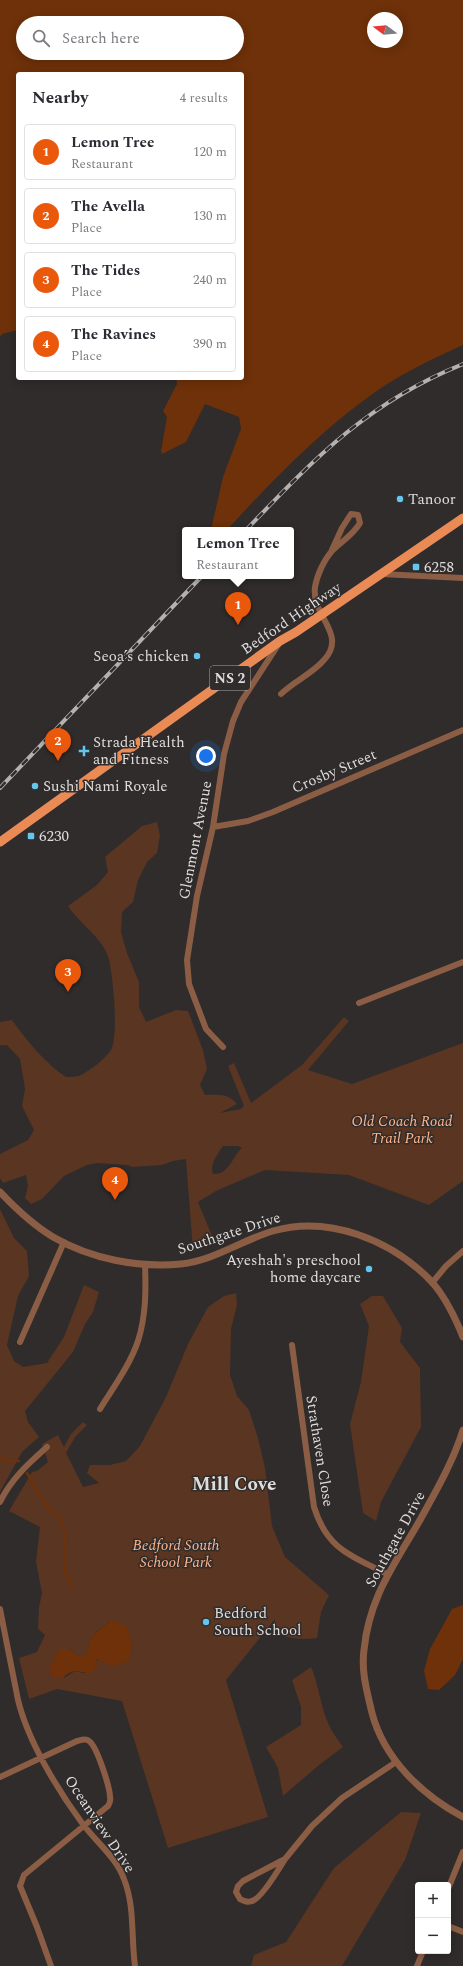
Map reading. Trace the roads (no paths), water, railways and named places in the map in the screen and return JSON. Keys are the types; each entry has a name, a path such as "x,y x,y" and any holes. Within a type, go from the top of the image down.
{"main road":[{"name":"Bedford Highway","path":"0,842 280,642 463,518"}],"street":[{"path":"281,694 318,667 331,652 333,638 314,601 315,586 322,567 342,528 351,514 358,515 360,523 356,531 331,552"},
{"path":"381,574 463,578"},
{"name":"Glenmont Avenue","path":"223,1047 206,1029 189,984 188,960 197,896 213,827 224,754 233,721 241,702 280,642"},
{"name":"Crosby Street","path":"213,827 248,821 273,812 463,730"},
{"path":"359,1003 463,962"},
{"name":"Southgate Drive","path":"0,1192 19,1212 38,1227 64,1242 118,1261 145,1264 183,1264 206,1257 273,1231 298,1225 336,1228 361,1236 392,1249 412,1264 432,1283 453,1311 463,1337"},
{"path":"20,1342 64,1242"},
{"path":"432,1283 446,1266 463,1251"},
{"path":"100,1409 138,1342 146,1294 145,1264"},
{"name":"Strathaven Close","path":"292,1345 314,1507 319,1523 331,1541 344,1552 387,1574"},
{"name":"Southgate Drive","path":"463,1430 452,1460 420,1521 387,1574 371,1614 363,1650 364,1676 376,1727 396,1762 422,1789 446,1808 463,1817"},
{"path":"0,1502 15,1478 47,1447"},
{"name":"Oceanview Drive","path":"0,1609 21,1714 56,1784 84,1825 108,1853 124,1878 132,1906 132,1948 136,1966"},
{"path":"0,1778 77,1741 85,1739 90,1741 106,1782 110,1802 108,1806 24,1875 21,1881 20,1886 51,1966"},
{"path":"285,1859 243,1881 238,1886 236,1892 240,1899 246,1902 253,1901 262,1892 285,1859 312,1826 342,1798 396,1762"},
{"path":"451,1882 463,1852"},
{"path":"451,1927 463,1932"},
{"path":"417,1966 422,1954"}],"waterway":[{"path":"0,1458 10,1461 19,1461"},
{"path":"27,1473 45,1503 54,1513 58,1515 62,1524 65,1537 65,1568 73,1589"}],"railway":[{"path":"249,527 320,456 371,414 429,379 463,364"},
{"path":"0,788 199,579"}],"place":[{"name":"Tanoor","path":"400,499"},
{"name":"6258","path":"416,567"},
{"name":"Lemon Tree","path":"238,625"},
{"name":"Seoa’s chicken","path":"197,656"},
{"name":"Strada Health and Fitness","path":"84,751"},
{"name":"The Avella","path":"58,761"},
{"name":"Sushi Nami Royale","path":"35,786"},
{"name":"6230","path":"31,836"},
{"name":"The Tides","path":"68,992"},
{"name":"The Ravines","path":"115,1200"},
{"name":"Ayeshah's preschool home daycare","path":"369,1269"},
{"name":"Bedford South School","path":"206,1622"}],"district":[{"name":"Mill Cove","path":"234,1483"}],"park label":[{"name":"Old Coach Road Trail Park","path":"402,1130"},
{"name":"Bedford South School Park","path":"176,1554"}]}
